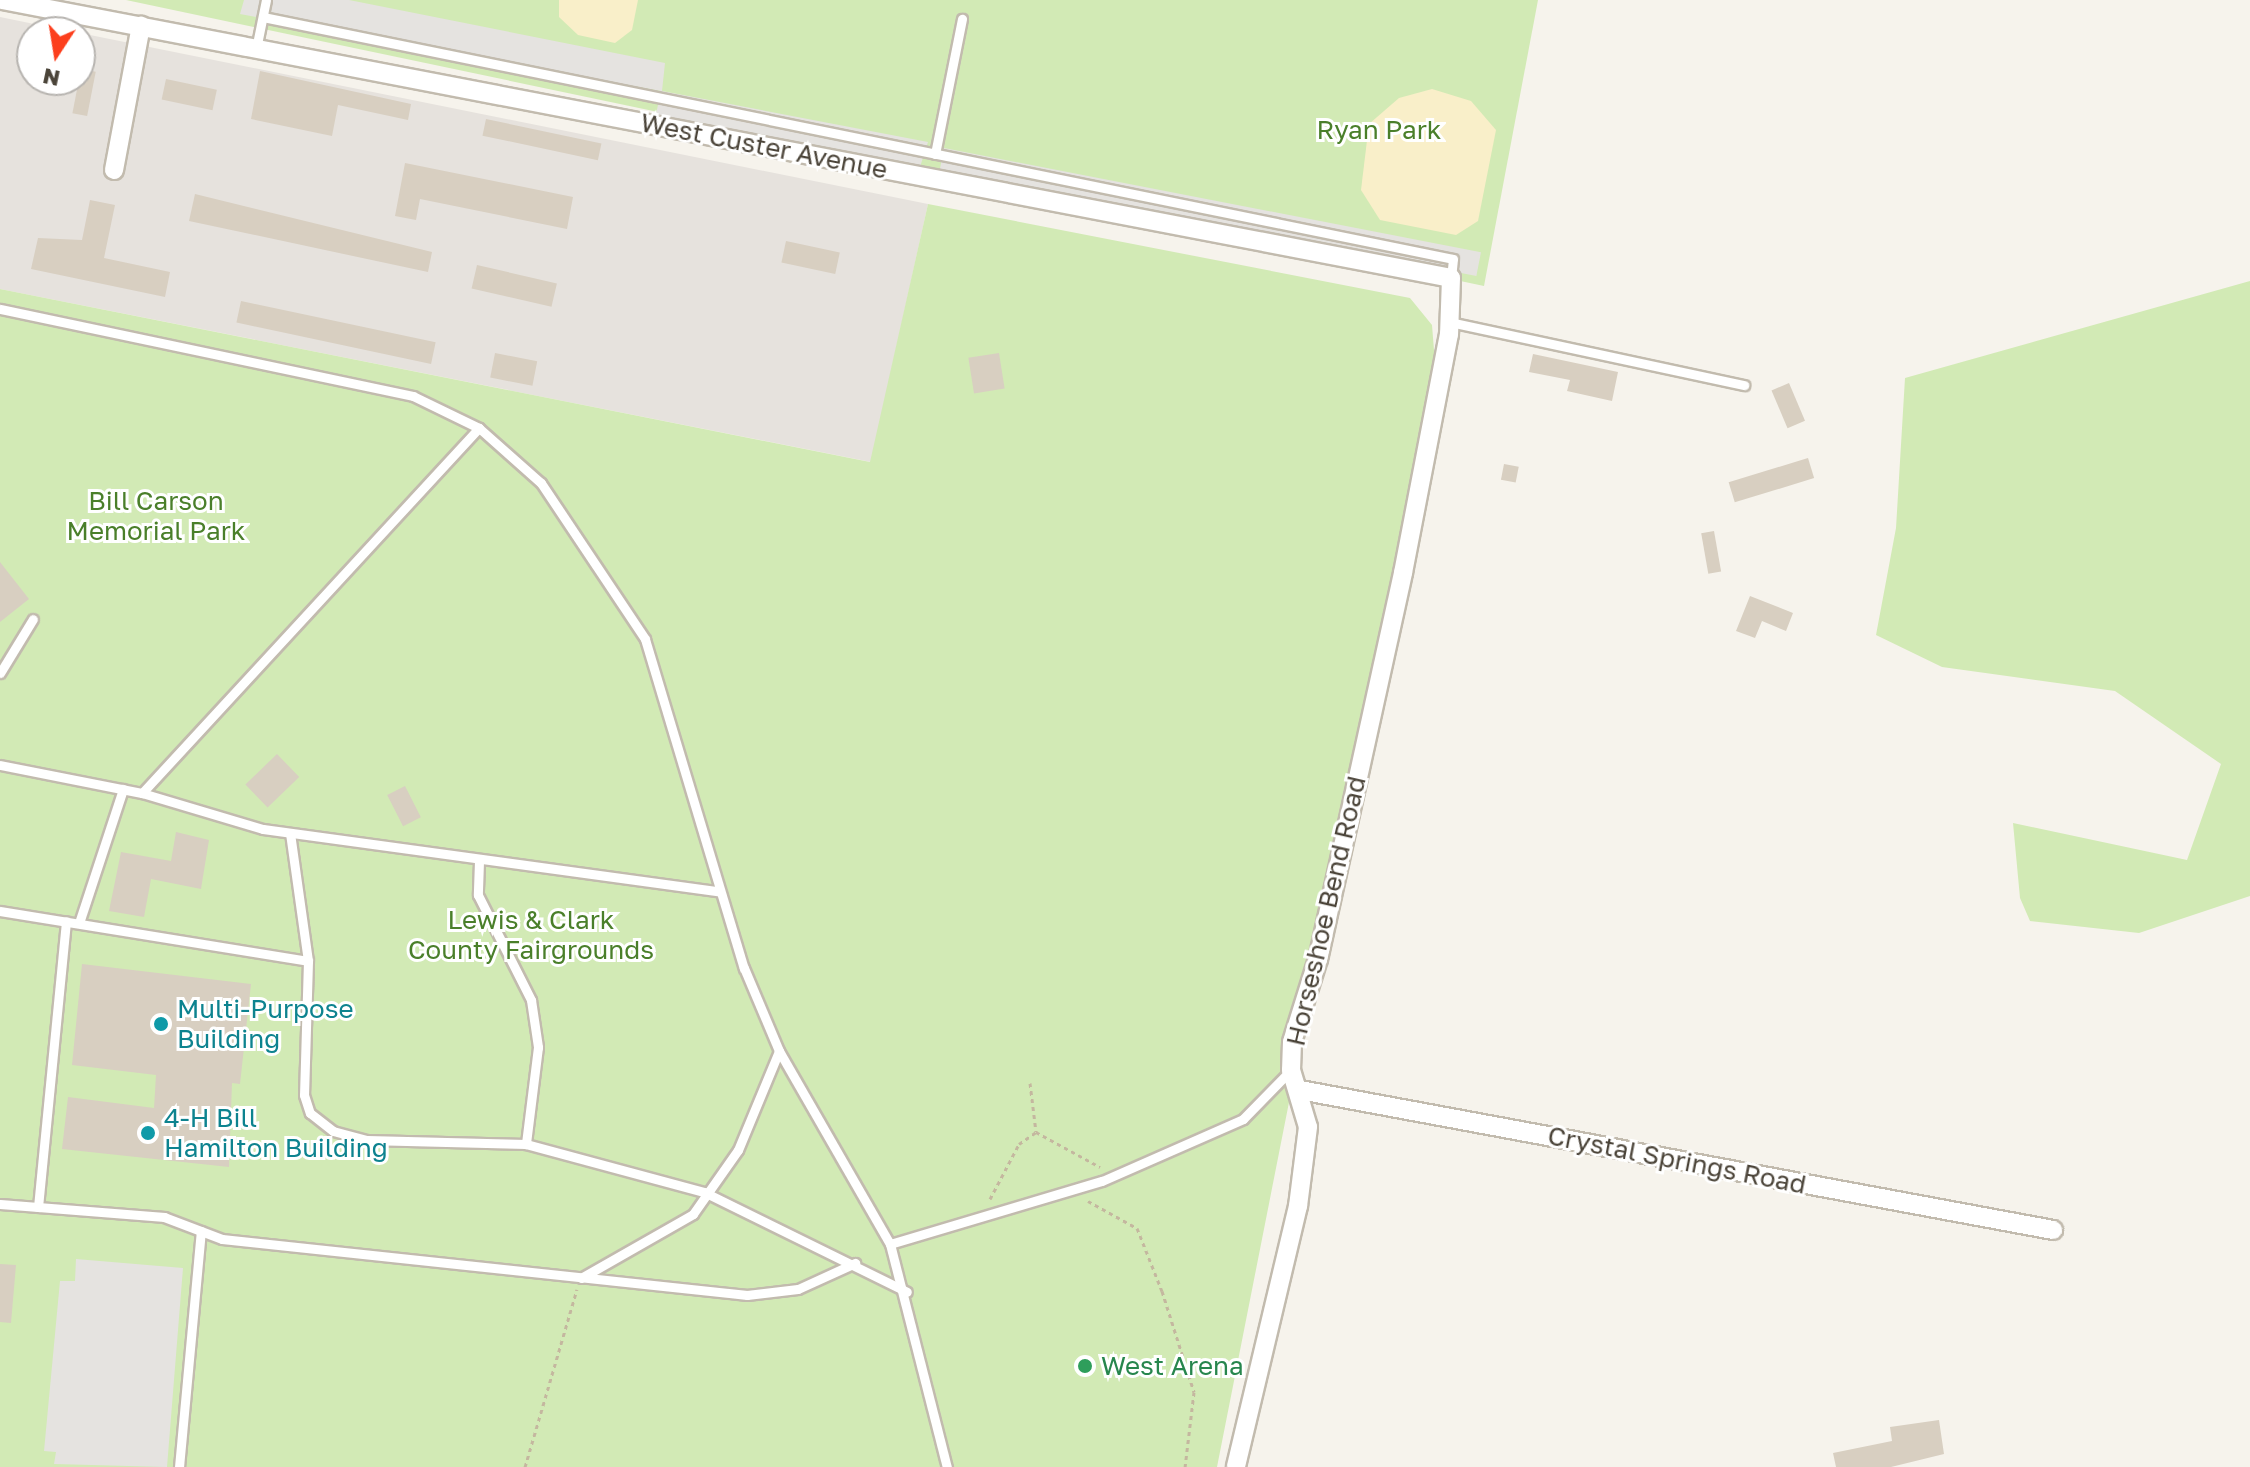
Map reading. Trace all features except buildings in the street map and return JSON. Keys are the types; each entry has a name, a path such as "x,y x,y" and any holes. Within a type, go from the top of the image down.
{"street":[{"name":"West Custer Avenue","path":"2,0 1451,278"},
{"path":"114,170 141,26"},
{"path":"1450,322 1451,278"},
{"name":"Horseshoe Bend Road","path":"1236,1467 1298,1206 1308,1127 1300,1090 1291,1070 1446,353 1450,322"},
{"name":"Crystal Springs Road","path":"1300,1090 2053,1230"}],"lane":[{"path":"256,49 266,0"},
{"path":"263,17 1453,259 1451,278"},
{"path":"935,154 962,19"},
{"path":"0,309 413,396 479,428 541,483 645,639 718,891 779,1051 890,1244 907,1292 947,1467"},
{"path":"1450,322 1744,385"},
{"path":"142,793 479,428"},
{"path":"0,673 33,619"},
{"path":"1,762 142,793 290,833 718,891"},
{"path":"79,923 123,789"},
{"path":"290,833 308,961 304,1095 310,1113 333,1131 367,1140 526,1144 642,1170 709,1194 855,1263 907,1292"},
{"path":"479,861 478,895 531,1000 538,1047 526,1144"},
{"path":"0,911 308,961"},
{"path":"38,1207 66,921"},
{"path":"581,1278 684,1221 709,1194 752,1123 779,1051"},
{"path":"890,1244 1113,1176 1243,1119 1291,1070"},
{"path":"0,1204 164,1217 201,1231 581,1278 747,1295 798,1289 855,1263"},
{"path":"179,1467 201,1231"}],"path":[{"path":"1030,1083 1036,1132"},
{"path":"1036,1132 1113,1176"},
{"path":"980,1217 1019,1144 1036,1132"},
{"path":"1066,1192 1137,1228 1194,1392 1185,1467"},
{"path":"525,1467 581,1278"}],"shaded area":[{"path":"244,0 349,0 665,63 662,91 928,142 920,167 656,114 661,91 240,14"},
{"path":"0,17 16,20 16,96 96,96 96,36 928,204 871,462 0,289"},
{"path":"944,148 1481,252 1476,276 939,172"},
{"path":"76,1259 183,1268 167,1467 54,1464 56,1452 44,1451 60,1281 75,1281"}],"green space":[{"name":"Ryan Park","path":"126,0 1538,0 1484,286"},
{"name":"Lewis & Clark County Fairgrounds","path":"928,204 1410,298 1432,325 1435,363 1217,1467 0,1467 0,289 870,462"},
{"path":"2250,281 2250,896 2139,933 2030,921 2020,898 2013,823 2187,860 2221,764 2115,691 1942,667 1876,635 1896,528 1905,378"}],"sand":[{"path":"559,0 638,0 632,30 615,43 578,35 559,17"},
{"path":"1432,89 1471,101 1496,130 1478,221 1456,235 1380,220 1361,190 1369,124 1399,98"}],"place":[{"name":"Multi-Purpose Building","path":"161,1024"},
{"name":"4-H Bill Hamilton Building","path":"148,1133"},
{"name":"West Arena","path":"1085,1366"}],"park label":[{"name":"Bill Carson Memorial Park","path":"156,516"}]}
